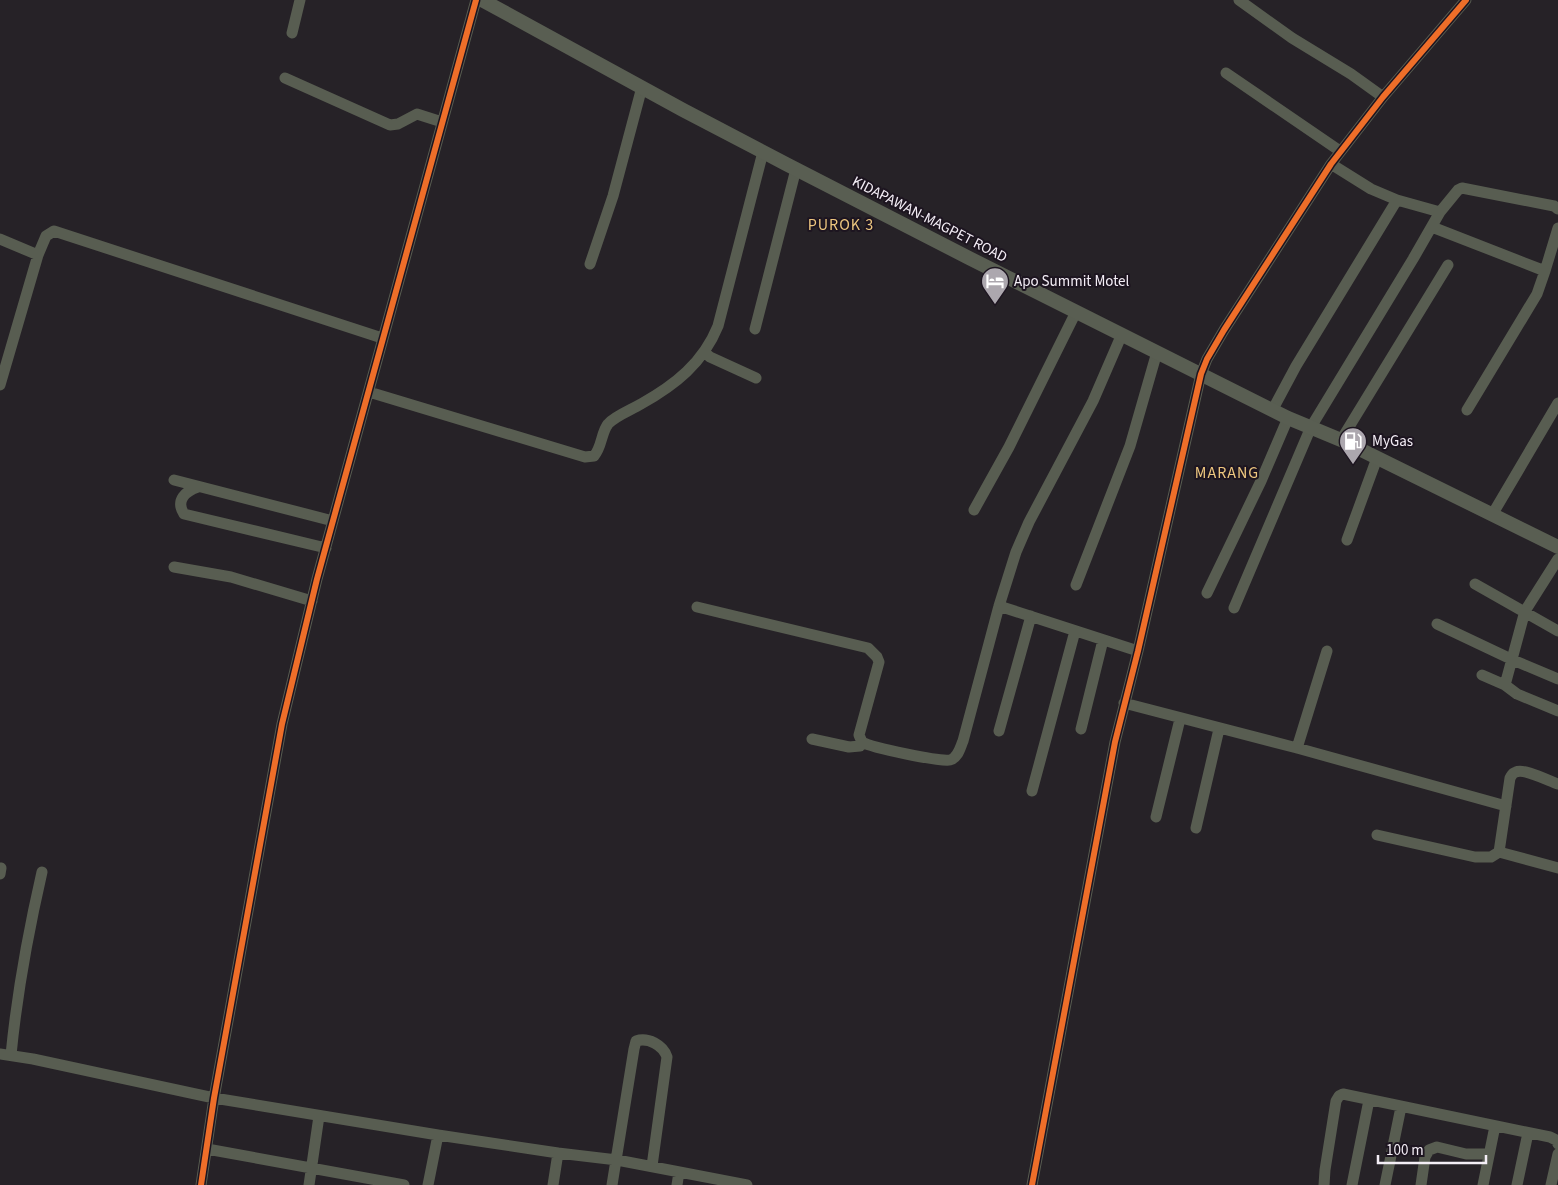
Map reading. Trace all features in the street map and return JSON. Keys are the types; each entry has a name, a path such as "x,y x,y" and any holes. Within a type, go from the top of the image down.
{"main road":[{"name":"KIDAPAWAN-MAGPET ROAD","path":"482,0 763,152 1076,312 1288,418 1341,440 1558,547"}],"street":[{"path":"292,32 300,0"},
{"path":"201,1185 214,1098 282,724 312,601 382,338 476,0"},
{"path":"1239,0 1292,38 1351,74 1382,97"},
{"path":"1032,1185 1115,742 1138,651 1201,374 1207,359 1224,330 1331,164 1382,97 1466,0"},
{"path":"1226,73 1340,152"},
{"path":"285,78 390,125 398,124 417,114 442,122"},
{"path":"590,264 616,188 642,87"},
{"path":"369,392 590,457 594,456 597,453 608,424 659,394 691,367 704,352 718,326 763,152"},
{"path":"1331,164 1371,188 1397,200 1440,212"},
{"path":"754,329 796,169"},
{"path":"1234,608 1310,427 1440,212 1458,190 1462,188 1554,206 1558,209"},
{"path":"1273,409 1296,366 1397,200"},
{"path":"1432,227 1545,271"},
{"path":"1467,410 1536,294 1558,228"},
{"path":"0,385 38,255 46,236 51,231 57,231 382,338"},
{"path":"0,239 38,255"},
{"path":"1341,440 1448,265"},
{"path":"974,510 1009,447 1076,312"},
{"path":"862,742 944,760 952,760 957,756 970,717 999,606 1016,552 1029,522 1092,401 1122,334"},
{"path":"704,352 710,357 756,378"},
{"path":"1076,586 1130,446 1157,352"},
{"path":"1492,516 1558,403"},
{"path":"1207,592 1261,481 1288,418"},
{"path":"1347,540 1376,458"},
{"path":"174,480 333,521"},
{"path":"198,486 189,490 182,498 181,505 184,514 326,548"},
{"path":"1505,685 1525,611 1558,559"},
{"path":"174,567 232,577 312,601"},
{"path":"1475,584 1558,631"},
{"path":"999,606 1138,651"},
{"path":"697,607 868,648 874,652 877,657 878,667 859,735 862,742"},
{"path":"998,731 1031,616"},
{"path":"1437,624 1558,679"},
{"path":"1032,791 1075,631"},
{"path":"1081,729 1104,640"},
{"path":"1297,748 1327,651"},
{"path":"1482,675 1505,685 1517,694 1558,711"},
{"path":"1124,703 1297,748 1506,806"},
{"path":"1156,817 1180,719"},
{"path":"1196,828 1219,729"},
{"path":"812,739 849,748 860,746 862,742"},
{"path":"1377,835 1475,857 1491,858 1499,852 1510,778 1515,772 1524,772 1558,784"},
{"path":"1499,852 1558,868"},
{"path":"42,872 22,967 15,1015 5,1055 214,1098 558,1154 617,1160 726,1183 747,1185"},
{"path":"612,1185 634,1048 636,1041 645,1040 663,1049 667,1057 652,1166"},
{"path":"1324,1185 1336,1101 1343,1094 1550,1138 1556,1140 1558,1144"},
{"path":"1352,1185 1369,1100"},
{"path":"1386,1185 1401,1106"},
{"path":"308,1185 318,1116"},
{"path":"1483,1185 1495,1126"},
{"path":"1517,1185 1528,1133"},
{"path":"428,1185 438,1135"},
{"path":"1421,1185 1425,1157 1429,1150 1437,1147 1466,1154 1489,1154"},
{"path":"207,1149 404,1185"},
{"path":"553,1185 558,1154"},
{"path":"1552,1185 1558,1154"},
{"path":"677,1185 679,1172"}],"cycle path":[{"path":"201,1185 214,1098 282,724 317,579 476,0"},
{"path":"1032,1185 1115,742 1138,651 1201,374 1207,359 1224,330 1331,164 1383,97 1466,0"}],"place":[{"name":"Apo Summit Motel","path":"995,305"},
{"name":"MyGas","path":"1353,465"}],"district":[{"name":"PUROK 3","path":"841,224"},
{"name":"MARANG","path":"1227,472"}]}
